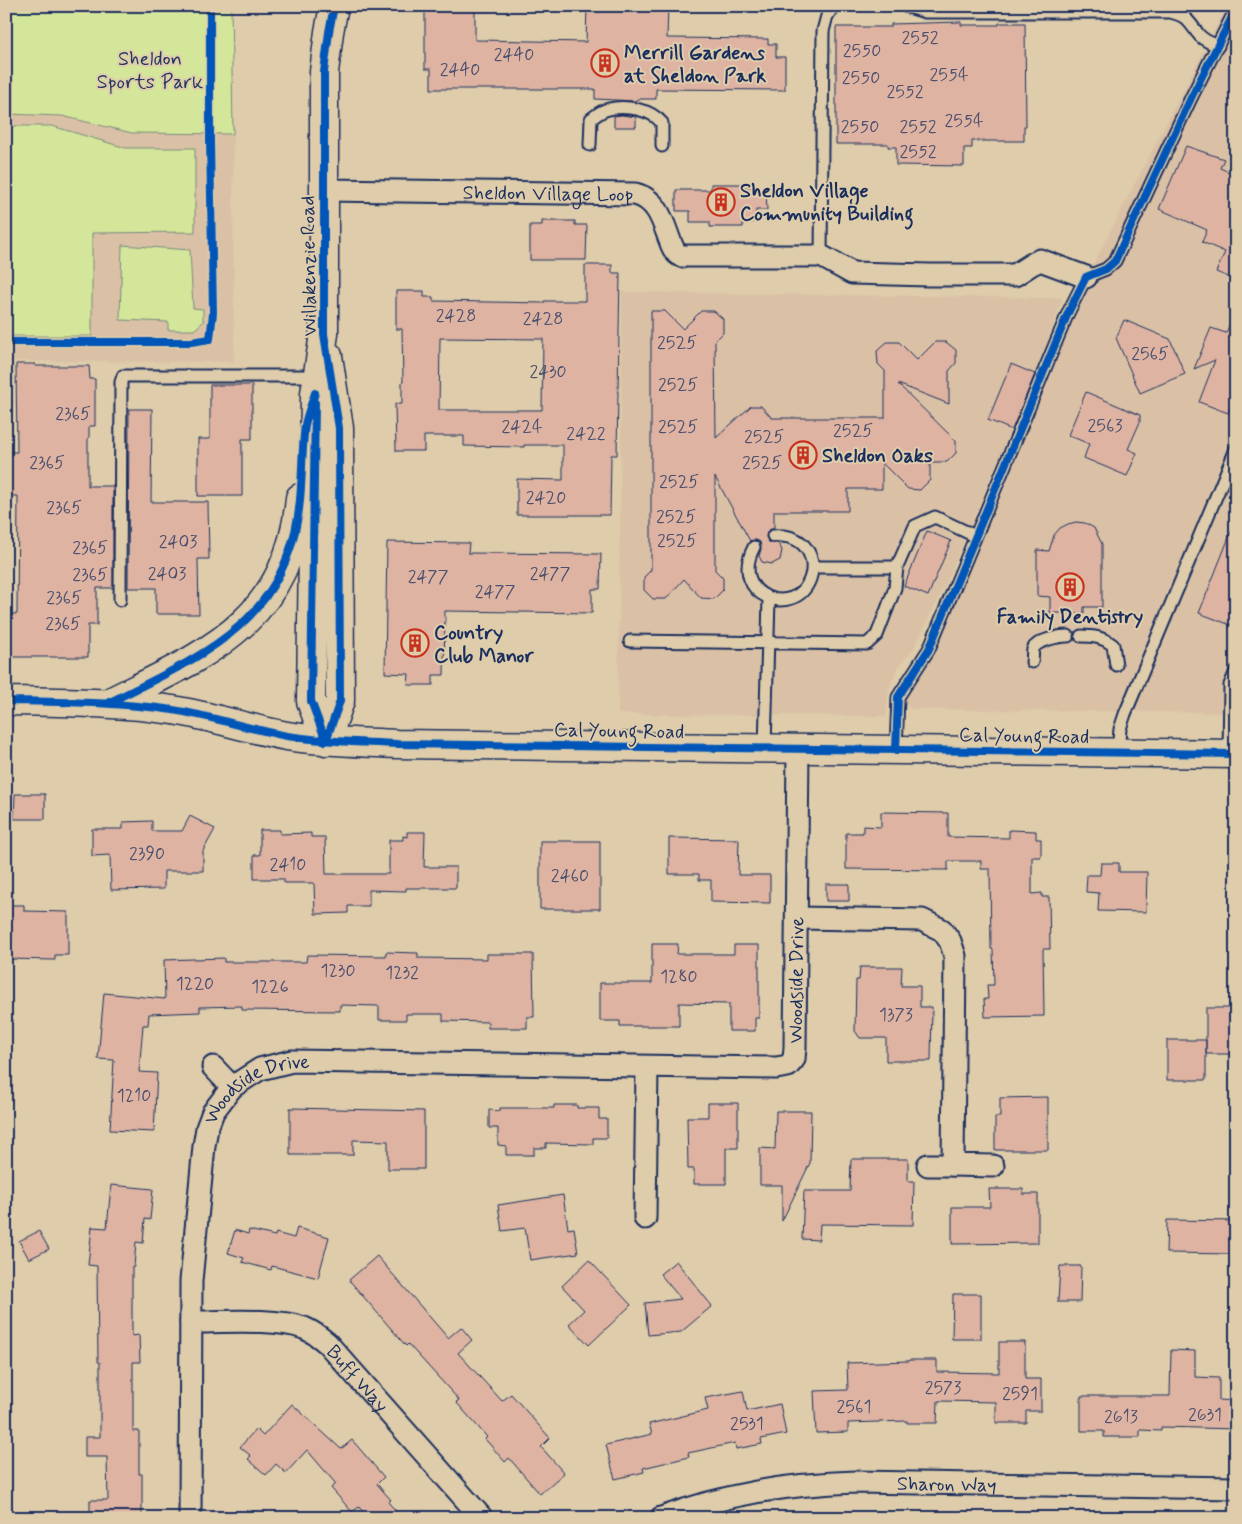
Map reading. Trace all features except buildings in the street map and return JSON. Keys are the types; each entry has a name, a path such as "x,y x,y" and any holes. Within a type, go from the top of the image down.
{"street":[{"name":"Willakenzie Road","path":"326,741 340,701 339,428 324,334 324,72 334,6"},
{"name":"Sheldon Village Loop","path":"323,190 635,194 646,198 659,212 677,255 821,256 830,259 847,271 857,274 1011,276 1018,274 1040,260 1086,276"},
{"name":"Willakenzie Road","path":"324,334 316,385 311,701 326,741"},
{"path":"106,704 183,666 217,645 238,629 258,608 274,586 287,560 298,516 306,425 316,385"},
{"name":"Cal Young Road","path":"6,701 106,704 174,710 287,736 326,741 397,744 1232,754"},
{"name":"Woodside Drive","path":"190,1518 191,1281 204,1146 213,1112 232,1087 260,1069 292,1061 647,1067 776,1068 788,1066 792,1063 795,1048 798,749"},
{"path":"797,918 915,919 936,926 942,930 950,941 954,956 953,1165"},
{"path":"213,1067 232,1087"},
{"path":"645,1218 647,1067"},
{"path":"928,1165 994,1166"},
{"name":"Buff Way","path":"191,1322 279,1323 305,1329 318,1335 482,1518"},
{"name":"Sharon Way","path":"661,1518 752,1491 819,1483 1236,1488"}],"lane":[{"path":"821,256 823,31 827,16 834,6"},
{"path":"905,6 925,12 1170,12 1186,18 1202,37 1218,46"},
{"path":"896,750 898,696 929,649 1068,313 1086,276 1106,269 1115,261 1191,98 1236,9"},
{"path":"590,145 591,119 611,108 640,109 657,118 662,123 662,146"},
{"path":"120,600 121,382 123,376 316,385"},
{"path":"1118,752 1120,729 1125,714 1236,449"},
{"path":"630,641 867,644 877,636 895,588 897,567 915,526 935,517 975,536"},
{"path":"754,547 747,567 749,578 754,588 769,598 784,600 794,597 809,583 812,567 809,553 803,544 794,538 773,536"},
{"path":"812,567 897,567"},
{"path":"765,748 769,598"},
{"path":"1032,662 1033,650 1036,646 1057,636 1068,636"},
{"path":"1082,636 1094,636 1113,645 1116,665"},
{"path":"1232,754 1230,685 1236,671"}],"shaded area":[{"path":"1227,6 1236,6 1236,713 911,709 898,697 929,649 1068,313"},
{"path":"6,114 62,116 132,133 233,134 234,362 6,361"},
{"path":"622,292 1062,298 1047,345 945,586 913,650 897,668 889,690 886,716 618,714"}],"green space":[{"name":"Sheldon Sports Park","path":"6,6 231,6 233,134 132,133 62,116 6,114"},
{"path":"6,126 52,126 126,148 195,148 195,232 92,233 92,336 6,336"},
{"path":"122,245 190,250 193,308 203,309 203,322 194,330 168,330 168,322 120,320"}],"cycle path":[{"path":"6,342 191,342 210,339 213,313 210,6"},
{"path":"326,741 340,701 339,428 324,334 324,72 334,6"},
{"path":"896,750 898,697 929,649 1068,313 1086,277 1106,269 1115,261 1191,98 1236,9"},
{"path":"108,703 173,670 203,653 230,634 254,612 274,585 289,554 298,516 305,425 315,393"},
{"path":"315,403 311,701 326,741"},
{"path":"6,701 152,707 216,719 287,736 328,741 397,744 1236,754"}],"place":[{"name":"Merrill Gardens at Sheldon Park","path":"605,63"},
{"name":"Sheldon Village Community Building","path":"721,202"},
{"name":"Sheldon Oaks","path":"803,455"},
{"name":"Family Dentistry","path":"1070,587"},
{"name":"Country Club Manor","path":"415,643"}]}
